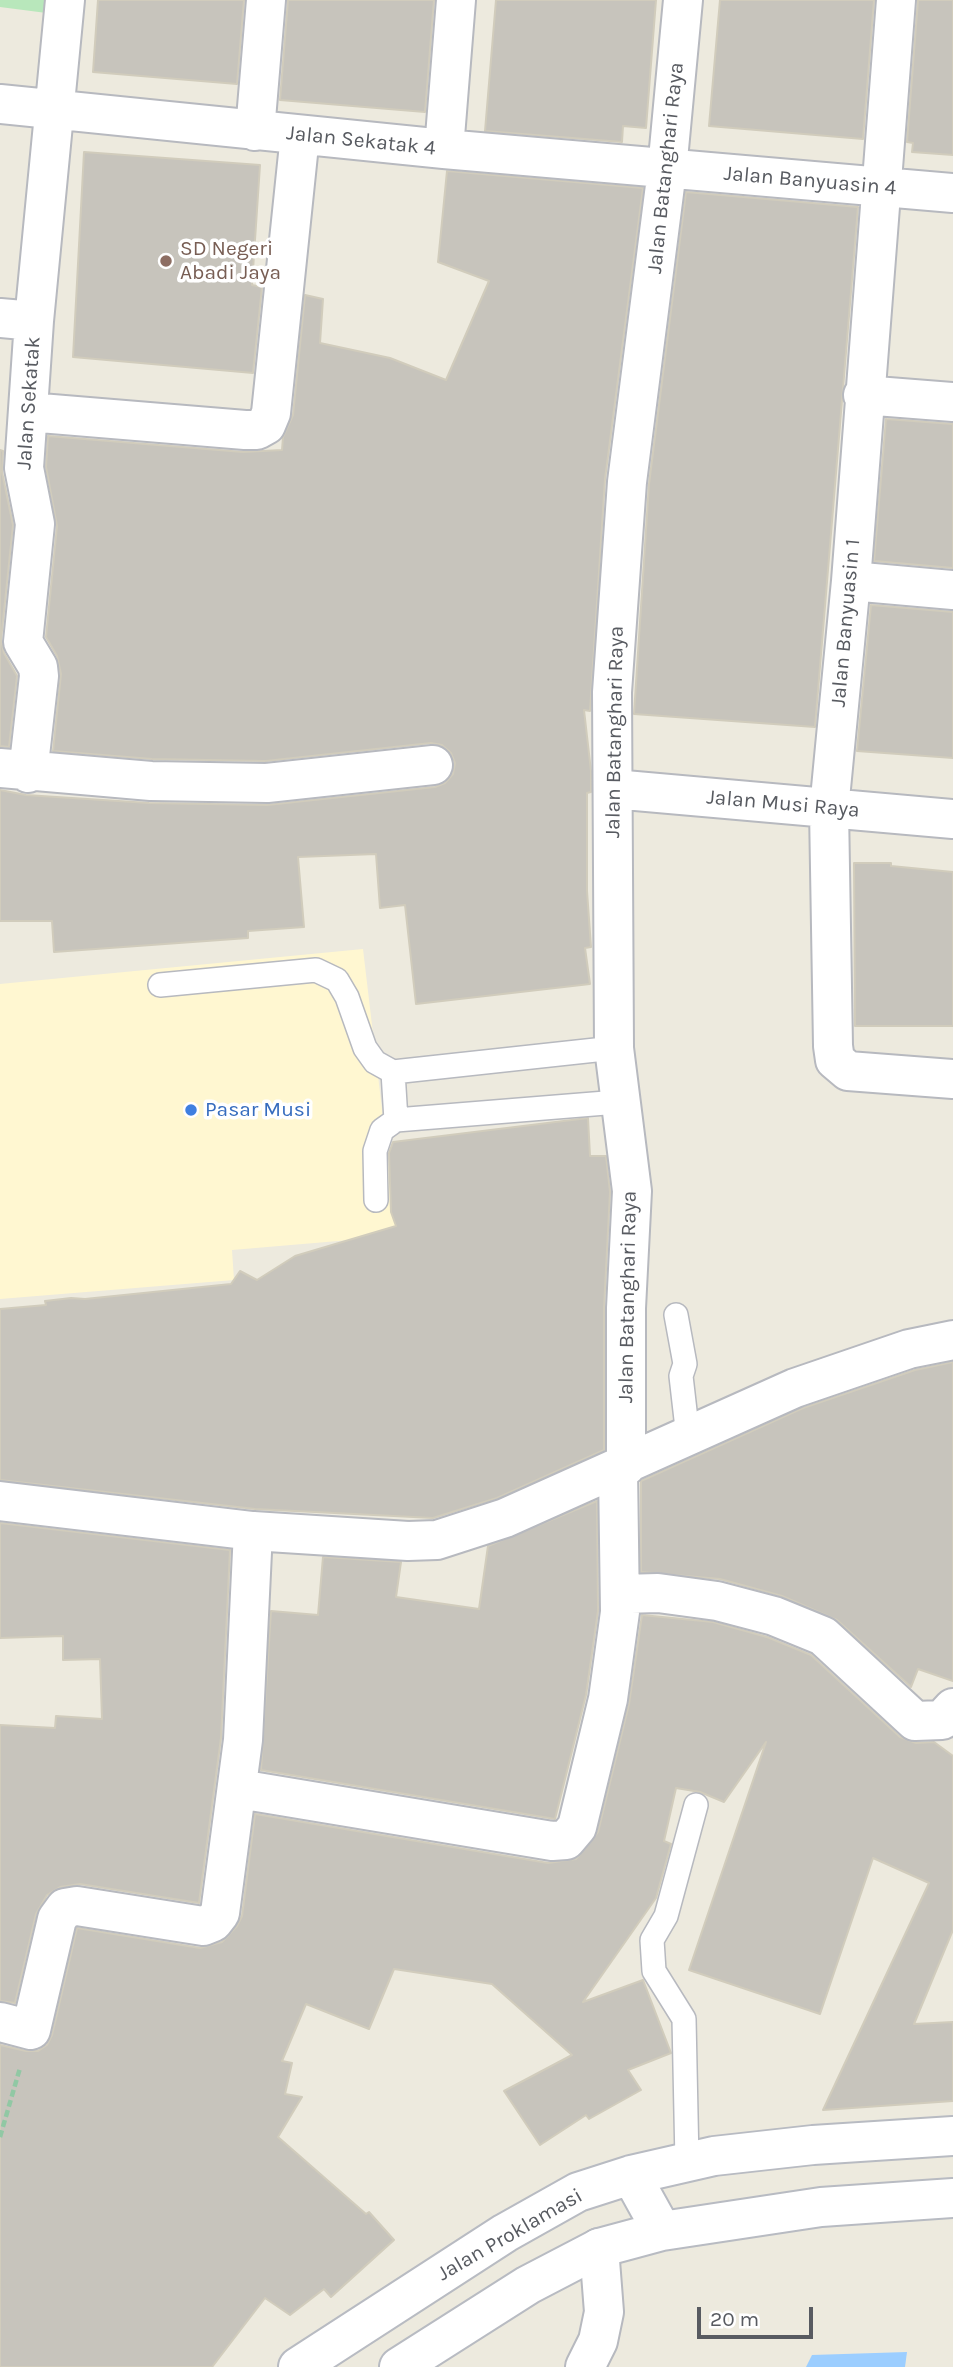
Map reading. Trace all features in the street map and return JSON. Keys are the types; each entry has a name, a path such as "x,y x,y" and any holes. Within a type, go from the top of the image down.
{"street":[{"name":"Jalan Sekatak","path":"14,771 39,676 38,667 23,642 35,524 33,505 24,478 28,412 17,319 56,110 65,0"},
{"path":"255,131 266,0"},
{"path":"444,149 456,0"},
{"name":"Jalan Batanghari Raya","path":"239,1789 552,1841 566,1840 576,1827 608,1699 622,1594 622,1468 632,1191 618,1102 614,1048 612,692 627,482 667,170 683,0"},
{"name":"Jalan Banyuasin 1","path":"897,0 863,395 851,581 829,808 835,1060 848,1071 953,1079"},
{"path":"0,104 56,110"},
{"name":"Jalan Sekatak 4","path":"56,110 667,170"},
{"path":"28,412 257,430 266,425 271,413 300,135"},
{"name":"Jalan Banyuasin 4","path":"667,170 953,193"},
{"path":"863,395 953,402"},
{"path":"851,581 953,590"},
{"path":"14,771 151,781 267,783 433,765"},
{"name":"Jalan Musi Raya","path":"613,789 953,820"},
{"path":"0,1501 253,1531 437,1540 505,1518 622,1468 795,1388 909,1349 953,1340"},
{"path":"16,2026 57,1919 65,1908 77,1906 202,1926 213,1922 220,1913 239,1789 253,1531"},
{"path":"622,1594 658,1593 717,1601 774,1616 823,1636 915,1721 942,1720 953,1708"},
{"name":"Jalan Proklamasi","path":"298,2367 505,2233 578,2192 631,2175 687,2162 813,2145 953,2136"},
{"path":"631,2175 662,2231"},
{"path":"399,2367 527,2285 599,2249 662,2231 821,2207 953,2198"},
{"path":"585,2367 598,2341 604,2312 599,2249"}],"lane":[{"path":"160,985 316,970 337,980 347,997 365,1048 375,1062 393,1072 614,1048"},
{"path":"393,1072 396,1120"},
{"path":"376,1200 375,1151 382,1130 396,1120 618,1102"},
{"path":"676,1315 685,1364 681,1376 688,1437"},
{"path":"687,2162 684,2019 654,1971 652,1940 666,1916 696,1805"}],"path":[{"path":"0,2137 16,2026"}],"shaded area":[{"name":"Pasar Musi","path":"363,949 397,1236 232,1250 234,1280 0,1299 0,984"}],"green space":[{"path":"0,0 63,0 62,15 0,7"}],"water":[{"path":"907,2352 905,2367 806,2367 812,2355"}],"building":[{"path":"98,0 244,0 237,84 93,72"},
{"path":"288,0 434,0 425,112 280,100"},
{"path":"496,0 656,0 646,128 623,126 622,142 485,131"},
{"path":"720,0 874,0 863,139 709,126"},
{"path":"918,0 953,0 953,155 912,152 913,143 907,142"},
{"name":"SD Negeri Abadi Jaya","path":"84,152 260,165 252,285 262,287 253,373 73,357"},
{"path":"447,171 643,188 605,479 590,711 584,710 591,771 591,792 587,793 587,891 591,947 585,948 590,984 416,1004 405,905 380,908 376,854 298,857 304,927 248,931 248,938 54,952 52,921 0,921 0,790 26,795 149,803 267,805 435,787 445,783 453,774 455,763 451,753 442,745 431,743 266,761 152,759 53,751 61,674 57,656 46,637 57,526 46,467 48,436 243,452 282,450 283,437 293,415 305,295 323,299 320,343 390,358 446,380 489,281 438,262"},
{"path":"686,192 858,207 815,727 634,714 649,484"},
{"path":"886,419 953,424 953,568 874,561"},
{"path":"0,450 3,451 2,472 13,525 1,640 4,653 17,676 9,747 0,746"},
{"path":"871,605 953,612 953,758 857,751"},
{"path":"854,863 891,863 891,866 953,872 953,1026 855,1026"},
{"path":"588,1118 590,1156 606,1156 610,1192 604,1308 604,1450 497,1498 433,1518 255,1509 0,1480 0,1309 46,1305 45,1301 71,1298 85,1299 231,1284 240,1271 257,1280 295,1256 396,1226 391,1212 389,1153 393,1142"},
{"path":"953,1362 953,1681 918,1669 911,1687 837,1620 782,1596 720,1579 641,1572 641,1481 803,1408 915,1370"},
{"path":"597,1501 598,1611 586,1695 555,1819 261,1770 271,1611 318,1615 323,1557 401,1562 396,1597 479,1609 488,1546"},
{"path":"0,1523 230,1550 221,1738 199,1903 80,1884 60,1887 47,1895 36,1914 15,2003 0,2001 0,1725 55,1728 56,1716 102,1719 100,1659 63,1660 63,1636 0,1638"},
{"path":"642,1615 713,1622 767,1637 811,1655 900,1737 916,1743 934,1742 953,1756 953,1930 914,2024 953,2022 953,2101 823,2110 929,1883 873,1858 820,2014 689,1970 766,1742 724,1802 700,1792 676,1788 664,1841 671,1844 656,1898 583,2002 643,1980 671,2053 628,2070 641,2090 589,2119 586,2115 540,2145 504,2091 572,2055 492,1984 394,1969 369,2029 306,2004 282,2061 292,2063 285,2094 302,2097 278,2137 366,2214 369,2212 394,2240 331,2297 324,2289 290,2315 265,2298 212,2367 0,2367 0,2045 38,2051 47,2045 52,2035 77,1928 200,1948 222,1942 237,1926 242,1916 255,1814 548,1863 576,1859 598,1832 629,1704"}],"place":[{"name":"SD Negeri Abadi Jaya","path":"166,261"},
{"name":"Pasar Musi","path":"191,1110"}]}
